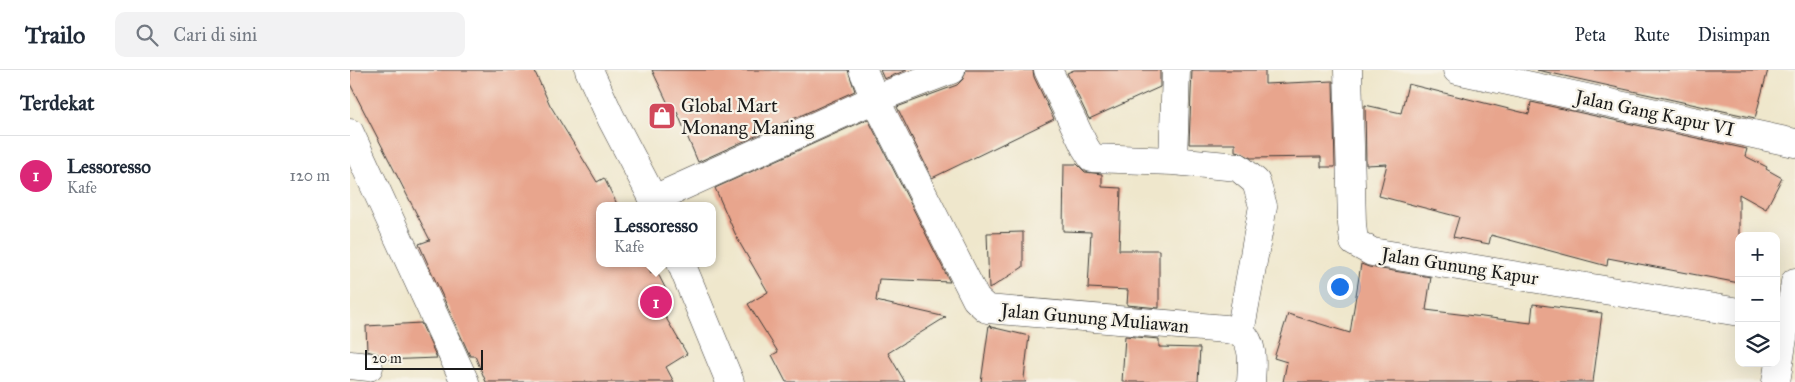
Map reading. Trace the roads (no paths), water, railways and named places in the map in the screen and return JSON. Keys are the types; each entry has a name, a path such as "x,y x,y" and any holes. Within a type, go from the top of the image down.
{"street":[{"path":"590,70 611,118 655,202 875,99 952,70"},
{"name":"Jalan Gunung Muliawan","path":"863,70 875,99 976,299 982,306 987,309 1226,329 1240,333"},
{"path":"1048,70 1092,158 1173,161 1238,167 1256,182 1264,206 1240,333 1250,345 1251,382"},
{"path":"1173,161 1176,70"},
{"name":"Jalan Gunung Kapur","path":"1348,70 1354,242 1372,252 1735,311"},
{"name":"Jalan Gang Kapur VI","path":"1457,70 1795,143"},
{"path":"350,133 465,382"},
{"path":"683,267 730,382"},
{"path":"1776,382 1781,319 1793,296 1795,282"}],"place":[{"name":"Global Mart Monang Maning","path":"662,116"},
{"name":"Lessoresso","path":"656,302"}]}
